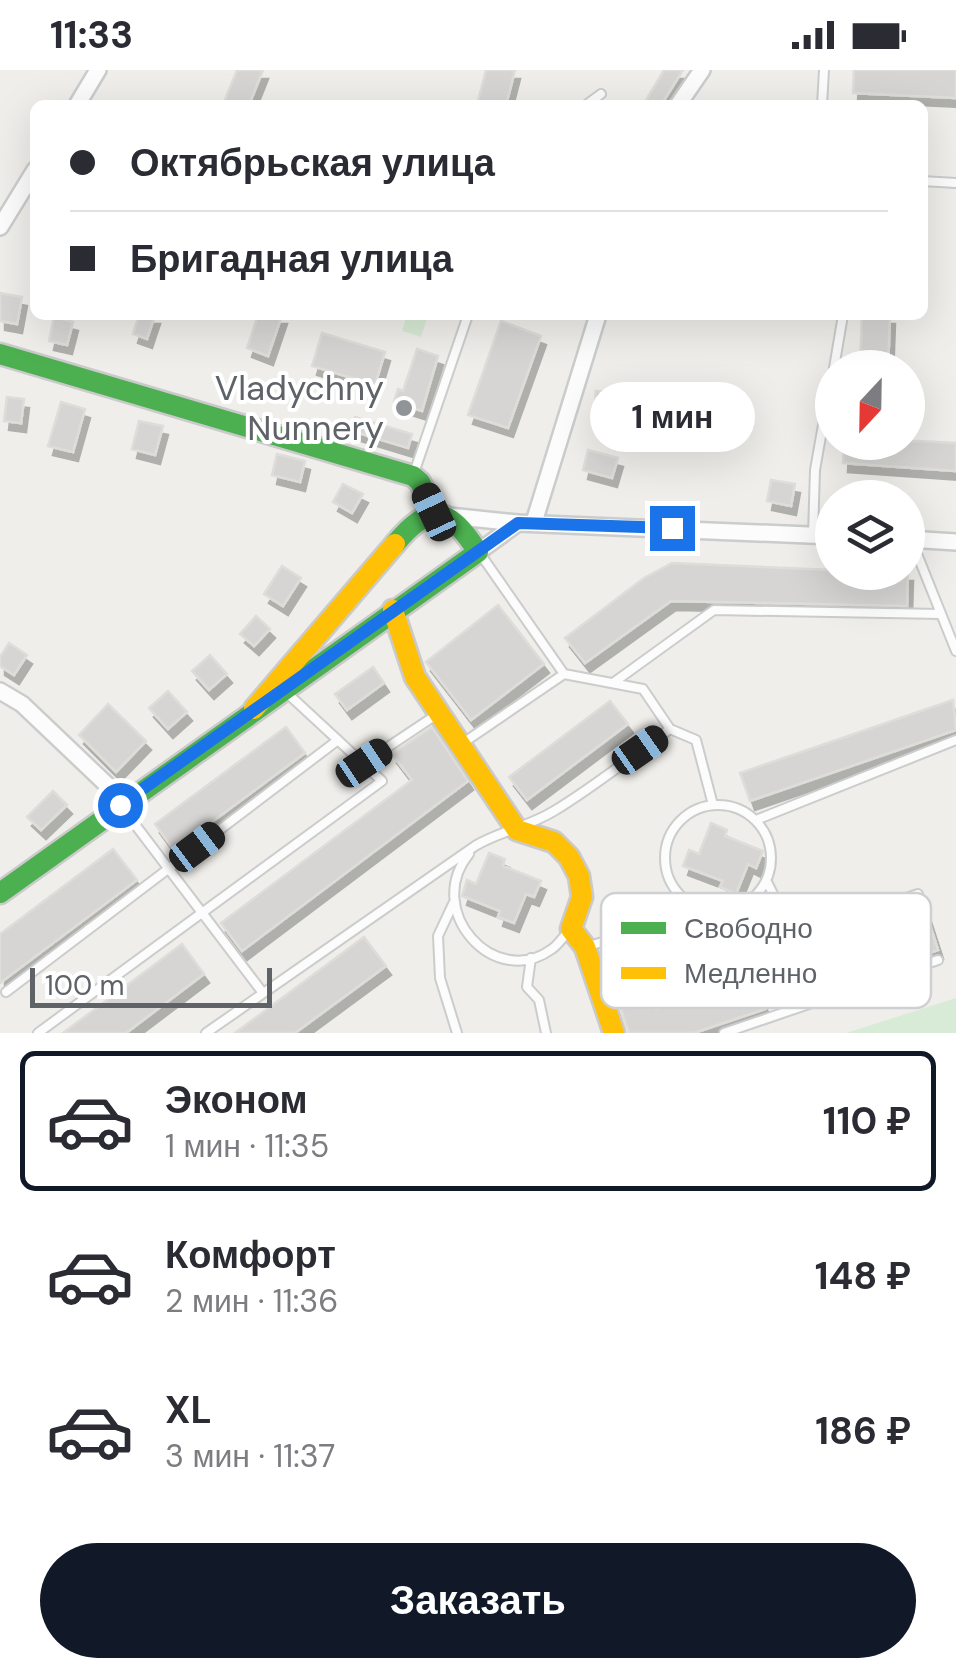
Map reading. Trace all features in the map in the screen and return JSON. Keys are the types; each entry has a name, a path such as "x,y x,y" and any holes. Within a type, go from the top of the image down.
{"street":[{"path":"80,100 98,70"},
{"path":"681,100 702,70"},
{"path":"0,228 30,178"},
{"path":"0,893 393,610 526,522 596,320"},
{"path":"0,354 413,476 441,514 461,526 478,552"},
{"path":"254,710 414,522 441,514 526,522 815,535"},
{"path":"925,540 956,542"},
{"path":"393,610 415,676 518,830 554,842 569,857 579,876 582,897 571,929 585,947 601,994"},
{"path":"0,691 22,704 122,803"},
{"path":"606,1008 614,1033"}],"lane":[{"path":"822,100 824,70"},
{"path":"593,100 601,94"},
{"path":"928,181 956,183"},
{"path":"413,476 466,320"},
{"path":"837,350 842,320"},
{"path":"812,535 817,460"},
{"path":"478,552 564,674"},
{"path":"925,576 956,651"},
{"path":"613,683 714,610 941,614"},
{"path":"460,744 564,674 643,689 670,729 696,740 713,805"},
{"path":"38,1033 382,781 283,689"},
{"path":"364,763 439,713"},
{"path":"206,1033 475,846 553,812 670,729"},
{"path":"6,992 338,740"},
{"path":"756,820 956,740"},
{"path":"122,803 263,994"},
{"path":"679,893 666,871 668,837 677,822 690,812 724,804 742,809 767,835 772,852 766,881 757,893"},
{"path":"475,846 454,882 453,904 472,941 489,953 510,959 531,958 550,950 571,929"},
{"path":"766,881 772,893"},
{"path":"453,904 438,936 440,978 457,1033"},
{"path":"585,947 601,942"},
{"path":"531,958 528,987 539,1000 546,1033"},
{"path":"931,962 938,960"},
{"path":"724,1033 796,1008"}],"green space":[{"path":"405,320 426,320 421,337 402,331"},
{"path":"956,998 956,1033 846,1033 931,1008"}],"building":[{"path":"237,70 263,70 251,100 225,100"},
{"path":"486,70 515,70 507,100 478,100"},
{"path":"664,70 683,70 664,100 646,100"},
{"path":"854,70 956,70 956,98 853,93"},
{"path":"0,293 22,297 17,324 0,321"},
{"path":"53,320 73,322 67,345 49,341"},
{"path":"137,320 153,320 147,339 133,334"},
{"path":"256,320 280,320 268,356 247,348"},
{"path":"862,320 890,320 889,350 861,350"},
{"path":"501,321 541,336 508,428 468,415"},
{"path":"322,333 385,352 375,385 312,366"},
{"path":"417,349 438,356 422,411 394,402 398,389 403,391"},
{"path":"596,391 615,393 612,425 593,422"},
{"path":"7,397 24,399 21,423 4,421"},
{"path":"61,402 85,409 73,452 48,446"},
{"path":"355,417 412,434 408,448 352,431"},
{"path":"139,421 163,426 155,455 132,449"},
{"path":"925,441 956,443 956,471 843,463 925,460"},
{"path":"588,450 618,458 612,478 583,470"},
{"path":"277,454 305,461 300,482 272,475"},
{"path":"771,480 795,484 791,506 767,501"},
{"path":"343,484 363,494 352,513 333,502"},
{"path":"672,563 815,569 815,590 907,590 907,606 671,601 585,663 565,638 644,578"},
{"path":"282,566 301,578 283,606 264,594"},
{"path":"498,605 544,664 471,720 426,662"},
{"path":"256,616 270,629 254,646 240,634"},
{"path":"9,643 27,655 14,675 0,666 0,657"},
{"path":"210,655 227,674 209,690 192,671"},
{"path":"373,667 384,683 347,710 335,694"},
{"path":"168,691 187,712 168,729 149,708"},
{"path":"953,700 956,730 750,801 740,773"},
{"path":"610,701 628,724 527,800 509,777"},
{"path":"108,704 146,741 116,772 79,735"},
{"path":"286,727 305,753 174,850 155,824"},
{"path":"432,727 468,781 242,951 221,923 412,780 392,754"},
{"path":"53,791 67,805 41,830 27,817"},
{"path":"711,823 727,830 725,836 763,851 756,868 748,864 736,893 720,887 723,881 683,866 689,850 699,854"},
{"path":"113,849 137,880 0,983 0,934"},
{"path":"489,853 505,859 503,866 541,881 534,897 526,894 514,923 498,917 500,911 462,896 467,880 476,884"},
{"path":"931,928 938,950 931,952"},
{"path":"364,937 386,966 295,1033 235,1033"},
{"path":"182,944 204,974 126,1033 63,1033"},
{"path":"621,1008 765,1009 694,1033 629,1033"}],"traffic: fast":[{"path":"0,354 413,476 420,482 434,512"},
{"path":"0,893 478,552 458,526 439,515 419,521 395,544"}],"traffic: slow":[{"path":"254,709 395,544"},
{"path":"393,610 415,677 517,830 554,842 569,857 579,876 582,897 571,929 585,947 601,994"},
{"path":"606,1008 614,1033"}],"place":[{"name":"Vladychny Nunnery","path":"404,408"}],"route":[{"path":"120,805 518,523 672,528"}]}
